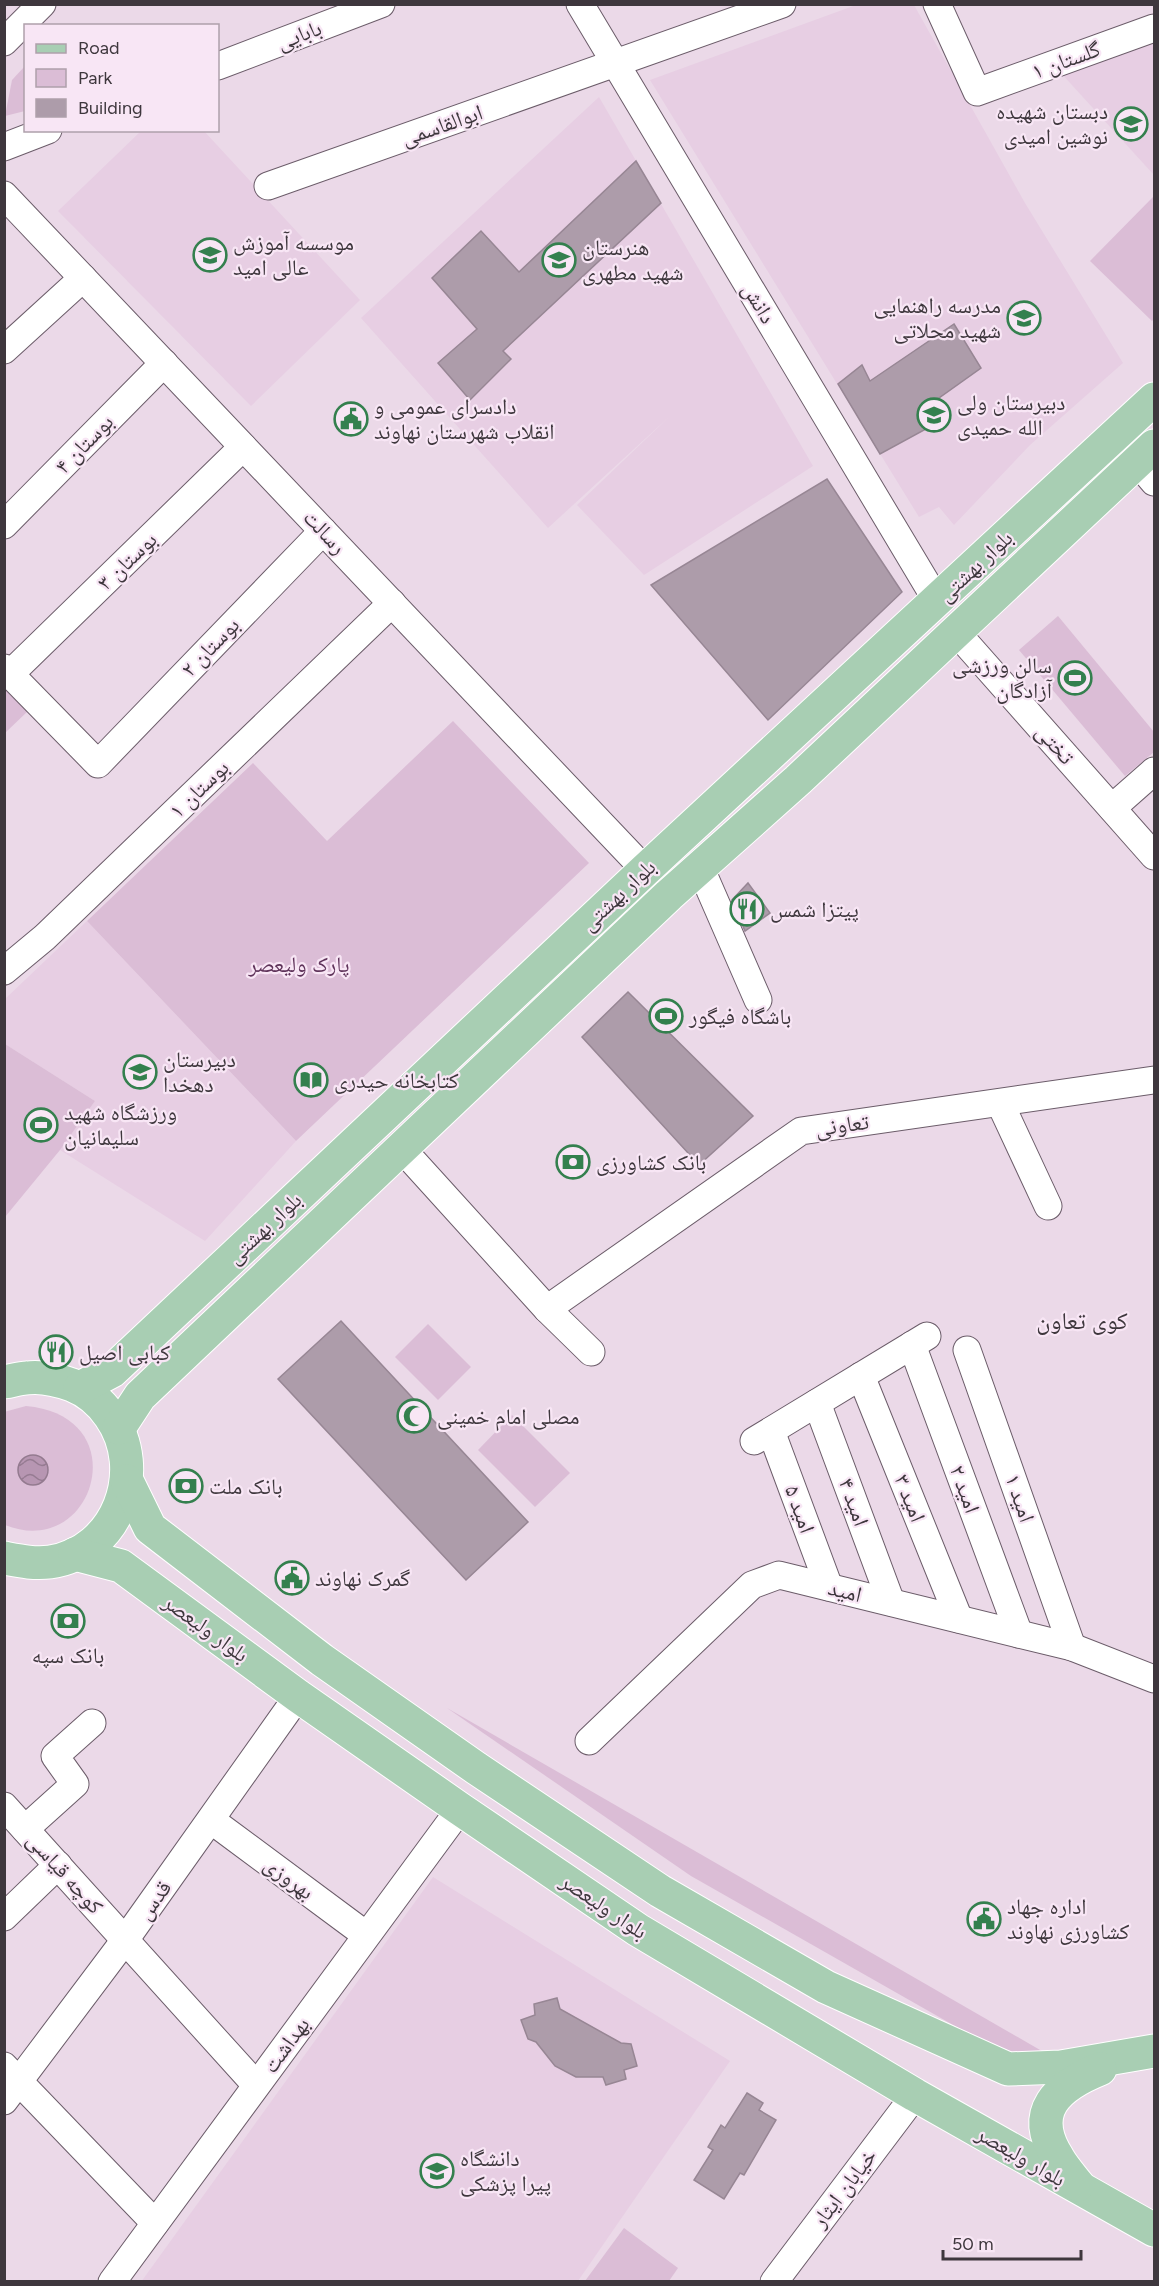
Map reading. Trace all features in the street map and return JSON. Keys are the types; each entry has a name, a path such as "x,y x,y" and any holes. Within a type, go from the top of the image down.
{"main road":[{"name":"بلوار بهشتی","path":"80,1388 112,1371 645,870 1155,399"},
{"name":"بلوار بهشتی","path":"118,1428 140,1396 669,895 798,780 956,632 1149,463"},
{"path":"937,601 956,632"},
{"path":"645,870 669,895"},
{"path":"4,1382 29,1377 55,1379 80,1388 102,1405 118,1428 127,1454 128,1481 121,1503 110,1525 96,1540 75,1554 51,1562 26,1563 4,1558"},
{"name":"بلوار ولیعصر","path":"128,1481 150,1528 322,1660 476,1768 660,1892 826,1987 1008,2069 1061,2067 1150,2049"},
{"name":"بلوار ولیعصر","path":"75,1554 121,1566 298,1695 638,1930 915,2095 1155,2230"},
{"path":"638,1930 660,1892"},
{"path":"1082,2190 1057,2157 1048,2134 1047,2110 1059,2091 1082,2077 1150,2049"}],"street":[{"path":"5,41 42,4"},
{"name":"بابایی","path":"219,66 381,4"},
{"name":"دانش","path":"580,4 937,601"},
{"name":"ابوالقاسمی","path":"268,186 782,4"},
{"name":"گلستان ۱","path":"937,4 977,92 1155,28"},
{"path":"4,147 43,132"},
{"name":"رسالت","path":"4,195 645,870"},
{"path":"4,350 83,278"},
{"name":"بوستان ۴","path":"4,525 164,363"},
{"name":"بوستان ۳","path":"7,671 243,447"},
{"name":"بوستان ۲","path":"7,671 98,764 323,531"},
{"name":"بوستان ۱","path":"4,971 45,937 392,603"},
{"name":"تختی","path":"956,632 1155,856"},
{"path":"1112,808 1155,771"},
{"path":"700,867 758,1000"},
{"name":"تعاونی","path":"547,1309 801,1131 1155,1080"},
{"path":"1000,1103 1048,1206"},
{"path":"402,1149 547,1309 591,1352"},
{"name":"امید ۲","path":"861,1376 919,1340 1019,1634"},
{"name":"امید ۱","path":"968,1350 1072,1647"},
{"path":"817,1403 861,1376"},
{"name":"امید ۳","path":"861,1376 959,1619"},
{"name":"امید ۵","path":"817,1403 762,1436 829,1587"},
{"name":"امید ۴","path":"817,1403 891,1602"},
{"name":"امید","path":"589,1741 752,1585 779,1575 1072,1647 1155,1679"},
{"name":"قدس","path":"9,2083 125,1940 298,1695"},
{"path":"25,1828 75,1784 54,1756 92,1723"},
{"name":"کوچه قیاسی","path":"4,1806 256,2085"},
{"name":"بهداشت","path":"112,2282 460,1809"},
{"name":"بهروزی","path":"211,1820 366,1935"},
{"path":"4,1917 58,1865"},
{"path":"9,2083 155,2223"},
{"name":"خیابان ایثار","path":"774,2282 915,2095"}],"shaded area":[{"path":"856,5 914,5 1025,203 1123,363 1030,445 954,525 939,507 919,517 650,80"},
{"name":"دبستان شهیده نوشین امیدی","path":"1154,43 1154,175 1061,73"},
{"name":"هنرستان شهید مطهری","path":"599,97 813,466 644,575 577,505 670,416 548,528 361,318"},
{"name":"موسسه آموزش عالی امید","path":"140,132 205,132 360,300 251,406 58,211"},
{"name":"دبیرستان دهخدا","path":"87,921 296,1141 205,1241 60,1150 95,1101 5,1044 5,999"},
{"name":"دانشگاه پیرا پزشکی","path":"433,1877 730,2061 578,2281 141,2282"}],"green space":[{"path":"24,67 24,111 5,116 12,80"},
{"path":"1154,196 1154,319 1152,321 1090,261"},
{"name":"سالن ورزشی آزادگان","path":"1058,616 1154,732 1154,752 1125,776 1019,650"},
{"path":"5,684 29,710 5,733"},
{"name":"پارک ولیعصر","path":"453,721 589,863 296,1141 87,921 253,763 327,841"},
{"name":"ورزشگاه شهید سلیمانیان","path":"5,1044 95,1101 60,1150 5,1217"},
{"path":"428,1324 471,1367 438,1400 395,1357"},
{"path":"26,1406 61,1415 82,1434 92,1458 91,1483 80,1506 62,1523 36,1531 5,1525 4,1412"},
{"path":"512,1415 570,1473 535,1507 478,1450"},
{"path":"447,1708 1047,2054 1020,2063 691,1876"},
{"path":"624,2228 678,2268 669,2281 585,2281"}],"water":[{"path":"33,1455 44,1459 48,1470 44,1481 33,1485 22,1481 18,1470 22,1459"}],"building":[{"path":"636,161 661,203 503,351 511,359 470,400 438,363 477,329 432,278 481,231 519,272"},
{"path":"954,324 981,368 918,413 926,429 880,454 838,384 862,365 870,381"},
{"path":"827,479 902,592 768,720 651,585"},
{"name":"پیتزا شمس","path":"748,883 770,913 745,931 732,900"},
{"path":"628,992 753,1116 699,1165 582,1037"},
{"path":"341,1321 528,1522 466,1580 278,1379"},
{"path":"557,1998 560,2009 621,2043 631,2044 637,2066 624,2070 626,2079 606,2085 603,2077 576,2077 555,2066 536,2042 528,2039 521,2020 535,2015 534,2004"},
{"path":"747,2093 763,2103 759,2110 776,2120 744,2175 740,2173 724,2199 694,2180 713,2150 708,2147 721,2125 725,2128"}],"place":[{"name":"دبستان شهیده نوشین امیدی","path":"1131,124"},
{"name":"موسسه آموزش عالی امید","path":"210,255"},
{"name":"هنرستان شهید مطهری","path":"559,260"},
{"name":"مدرسه راهنمایی شهید محلاتی","path":"1024,318"},
{"name":"دبیرستان ولی الله حمیدی","path":"934,415"},
{"name":"دادسرای عمومی و انقلاب شهرستان نهاوند","path":"351,419"},
{"name":"سالن ورزشی آزادگان","path":"1075,678"},
{"name":"پیتزا شمس","path":"747,909"},
{"name":"باشگاه فیگور","path":"666,1016"},
{"name":"دبیرستان دهخدا","path":"140,1072"},
{"name":"کتابخانه حیدری","path":"311,1080"},
{"name":"ورزشگاه شهید سلیمانیان","path":"41,1125"},
{"name":"بانک کشاورزی","path":"573,1162"},
{"name":"کبابی اصیل","path":"56,1352"},
{"name":"مصلی امام خمینی","path":"414,1416"},
{"name":"بانک ملت","path":"186,1486"},
{"name":"گمرک نهاوند","path":"292,1578"},
{"name":"بانک سپه","path":"68,1621"},
{"name":"اداره جهاد کشاورزی نهاوند","path":"984,1919"},
{"name":"دانشگاه پیرا پزشکی","path":"437,2171"}],"district":[{"name":"کوی تعاون","path":"1082,1320"}]}
